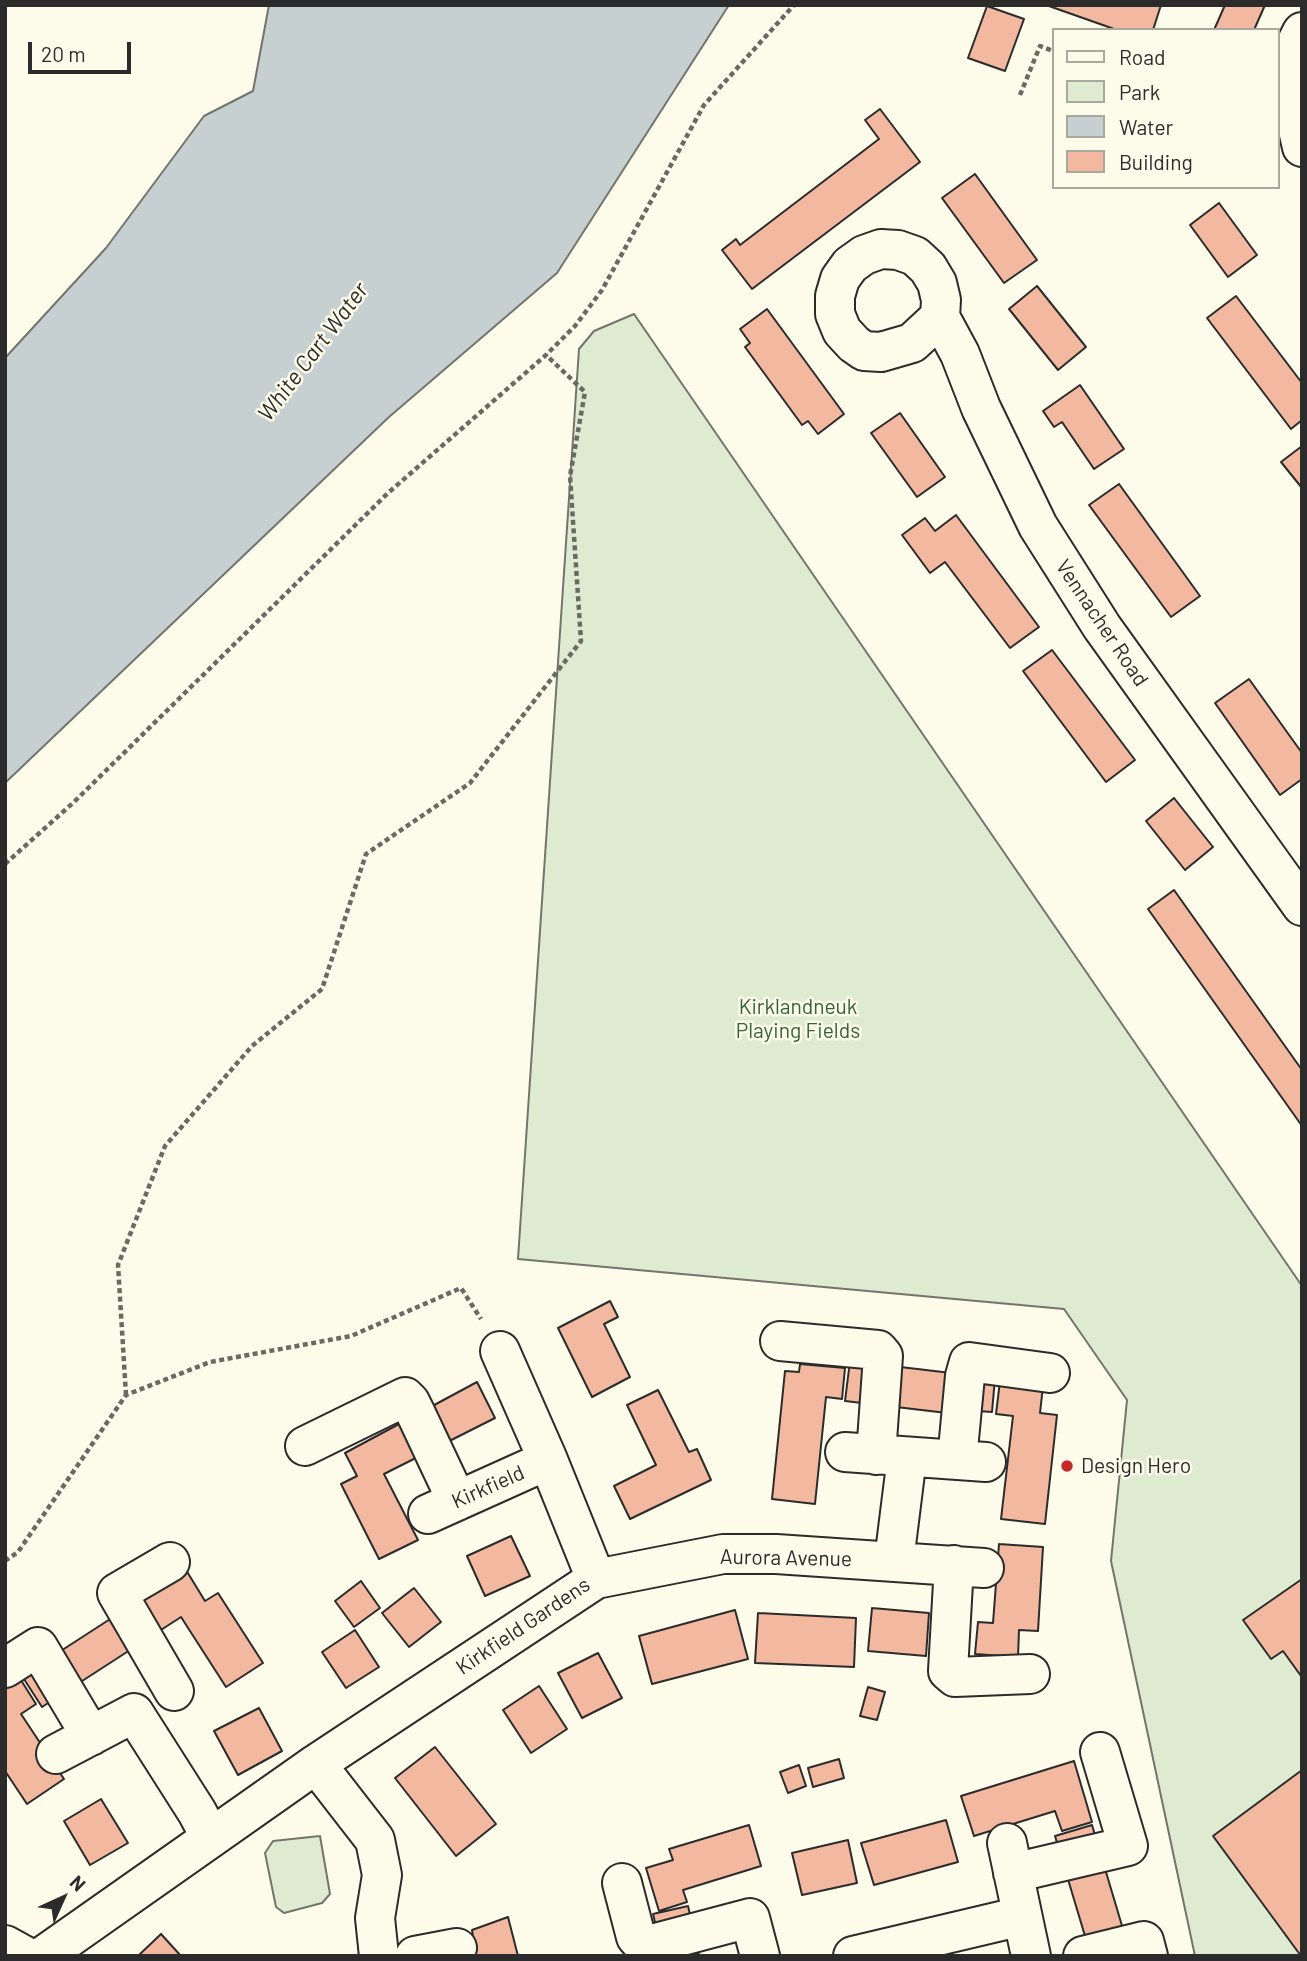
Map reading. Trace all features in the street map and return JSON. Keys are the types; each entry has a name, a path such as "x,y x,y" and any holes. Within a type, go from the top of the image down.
{"street":[{"path":"1302,32 1293,50 1289,90 1302,147"},
{"name":"Vennacher Road","path":"940,317 960,354 981,408 1038,526 1102,627 1298,894"},
{"path":"780,1340 878,1350 883,1356 876,1455 894,1561"},
{"name":"Kirkfield Gardens","path":"43,1956 316,1764 596,1578 500,1351"},
{"path":"876,1455 972,1461 965,1376 969,1362 1050,1373"},
{"name":"Kirkfield","path":"305,1446 405,1397 416,1414 442,1508 548,1460"},
{"name":"Aurora Avenue","path":"596,1578 723,1554 776,1554 969,1566 948,1671 956,1677 1030,1674"},
{"path":"57,1754 184,1685 117,1593 170,1562"},
{"path":"5,1668 38,1647 91,1736"},
{"path":"134,1713 211,1838"},
{"path":"1031,1956 1010,1858 1128,1846 1101,1752"},
{"path":"316,1764 375,1840 382,1875 375,1918 379,1956"},
{"path":"622,1883 636,1937 644,1946 750,1917 760,1956"},
{"path":"853,1956 1022,1916"},
{"path":"1083,1956 1144,1941 1148,1956"},
{"path":"5,1945 26,1956"}],"path":[{"path":"5,864 74,802 388,493 546,355 575,326 602,290 704,105 794,5"},
{"path":"1020,95 1040,46 1052,51"},
{"path":"126,1395 118,1265 165,1146 252,1046 322,989 366,854 470,783 581,641 570,476 585,393 546,355"},
{"path":"5,1561 18,1552 126,1395 211,1362 351,1336 461,1288 500,1351"}],"green space":[{"name":"Kirklandneuk Playing Fields","path":"634,314 1302,1286 1302,1956 1195,1956 1111,1561 1127,1400 1064,1309 518,1259 579,349 594,331"},
{"path":"320,1836 330,1894 322,1903 284,1913 276,1907 265,1853 273,1841"}],"water":[{"name":"White Cart Water","path":"269,5 729,5 557,273 389,417 5,783 5,358 106,248 204,116 253,91"}],"building":[{"path":"1046,5 1161,5 1154,28 1111,28"},
{"path":"1225,5 1265,5 1255,28 1215,28"},
{"path":"987,6 1024,19 1005,71 968,58"},
{"path":"880,109 920,162 752,289 722,250 736,239 740,245 879,139 865,120"},
{"path":"975,174 1037,260 1004,283 942,198"},
{"path":"1219,203 1257,255 1228,277 1190,225"},
{"path":"1037,286 1086,347 1058,370 1009,309"},
{"path":"1236,296 1302,383 1302,420 1291,429 1207,318"},
{"path":"767,309 844,414 818,434 808,421 802,425 745,347 750,343 740,329"},
{"path":"1080,385 1124,449 1094,469 1062,422 1054,427 1043,411"},
{"path":"900,413 945,477 917,497 871,433"},
{"path":"1302,446 1302,488 1281,462"},
{"path":"1119,484 1200,596 1171,617 1089,505"},
{"path":"956,515 1039,627 1010,648 945,562 930,573 902,535 925,518 935,531"},
{"path":"1052,650 1135,760 1106,782 1023,671"},
{"path":"1249,679 1302,753 1302,779 1280,795 1215,703"},
{"path":"1174,798 1213,847 1185,870 1146,821"},
{"path":"1174,890 1302,1070 1302,1126 1148,909"},
{"path":"610,1301 618,1317 604,1324 630,1377 592,1397 558,1328"},
{"path":"850,1361 951,1373 947,1413 845,1401"},
{"path":"800,1364 845,1368 842,1399 826,1397 815,1504 772,1499 785,1371 799,1372"},
{"path":"954,1374 995,1378 992,1412 950,1409"},
{"path":"1000,1381 1043,1386 1040,1413 1057,1415 1045,1524 1001,1519 1013,1416 996,1414"},
{"path":"477,1382 495,1418 384,1474 418,1540 379,1559 341,1484 357,1476 345,1453"},
{"path":"658,1390 689,1452 697,1449 711,1480 630,1519 614,1486 656,1465 627,1405"},
{"path":"511,1536 530,1576 485,1596 467,1556"},
{"path":"999,1544 1043,1547 1038,1631 1019,1630 1018,1657 975,1654 978,1622 993,1623"},
{"path":"186,1570 205,1601 218,1593 263,1663 226,1687 181,1617 42,1707 22,1676"},
{"path":"1302,1579 1301,1676 1283,1651 1271,1659 1243,1620"},
{"path":"361,1581 380,1608 354,1627 335,1601"},
{"path":"414,1588 441,1622 409,1647 382,1613"},
{"path":"872,1608 929,1613 926,1656 868,1651"},
{"path":"735,1610 748,1659 652,1684 639,1636"},
{"path":"758,1613 856,1618 854,1667 755,1663"},
{"path":"355,1630 379,1667 346,1688 322,1652"},
{"path":"598,1653 622,1698 582,1718 558,1673"},
{"path":"19,1677 36,1704 21,1714 64,1779 27,1804 5,1771 5,1687"},
{"path":"539,1686 567,1729 531,1753 503,1710"},
{"path":"868,1687 885,1692 877,1720 860,1716"},
{"path":"259,1708 282,1751 238,1775 214,1731"},
{"path":"435,1747 496,1824 456,1856 395,1778"},
{"path":"839,1759 844,1778 813,1787 808,1768"},
{"path":"1074,1761 1092,1822 1062,1831 1055,1811 974,1836 961,1796"},
{"path":"799,1765 806,1786 788,1793 780,1772"},
{"path":"1302,1770 1302,1956 1301,1956 1213,1836"},
{"path":"101,1799 128,1843 90,1865 64,1821"},
{"path":"946,1820 958,1862 874,1885 861,1843"},
{"path":"749,1825 761,1866 683,1890 687,1902 659,1911 646,1868 673,1860 669,1849"},
{"path":"1092,1825 1131,1956 1091,1956 1055,1836"},
{"path":"848,1840 857,1883 802,1895 792,1853"},
{"path":"688,1906 699,1953 663,1956 653,1914"},
{"path":"508,1917 518,1956 476,1956 472,1930"},
{"path":"161,1934 181,1956 138,1956"}],"place":[{"name":"Design Hero","path":"1067,1466"}]}
